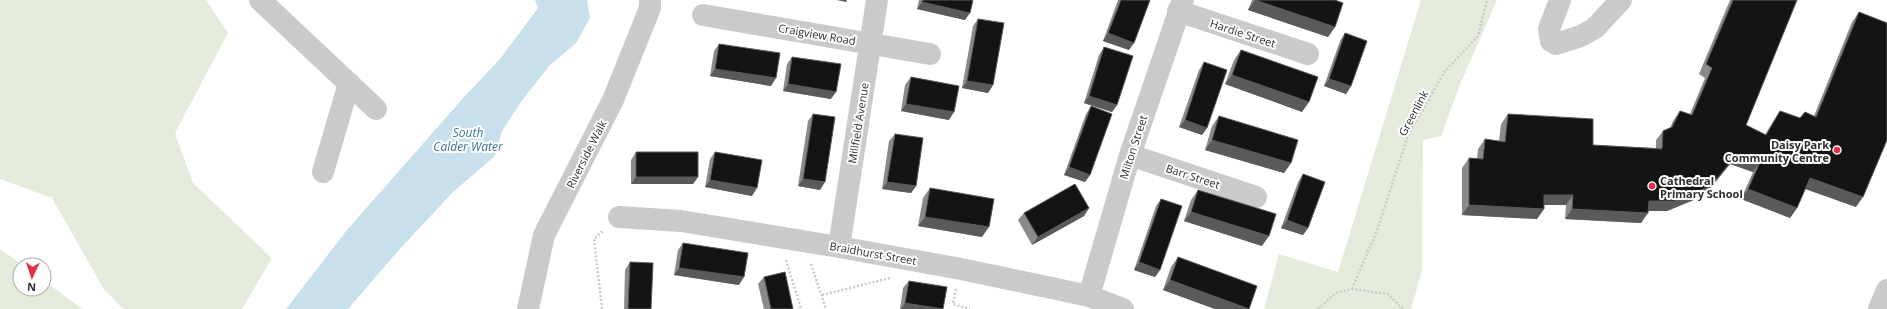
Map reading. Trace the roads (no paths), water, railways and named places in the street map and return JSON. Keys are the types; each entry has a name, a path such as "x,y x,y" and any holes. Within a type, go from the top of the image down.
{"street":[{"path":"260,0 376,108"},
{"name":"Riverside Walk","path":"528,309 544,236 613,100 650,8 650,0"},
{"name":"Millfield Avenue","path":"839,247 877,0"},
{"path":"1560,0 1549,29 1551,41 1556,44 1581,36 1595,28 1616,1"},
{"name":"Hardie Street","path":"1181,6 1308,54"},
{"name":"Milton Street","path":"1089,296 1130,155 1181,6"},
{"name":"Craigview Road","path":"704,15 930,54"},
{"path":"323,172 349,83"},
{"name":"Barr Street","path":"1130,155 1256,197"},
{"name":"Braidhurst Street","path":"619,217 681,220 802,240 960,269 1089,296 1123,309"},
{"path":"1879,309 1887,290"}],"water":[{"name":"South Calder Water","path":"535,0 587,0 590,18 576,43 549,66 521,102 502,131 495,156 453,192 398,251 348,309 286,309 347,230 464,97 500,59 538,8"}],"place":[{"name":"Daisy Park Community Centre","path":"1837,150"},
{"name":"Cathedral Primary School","path":"1652,186"}]}
